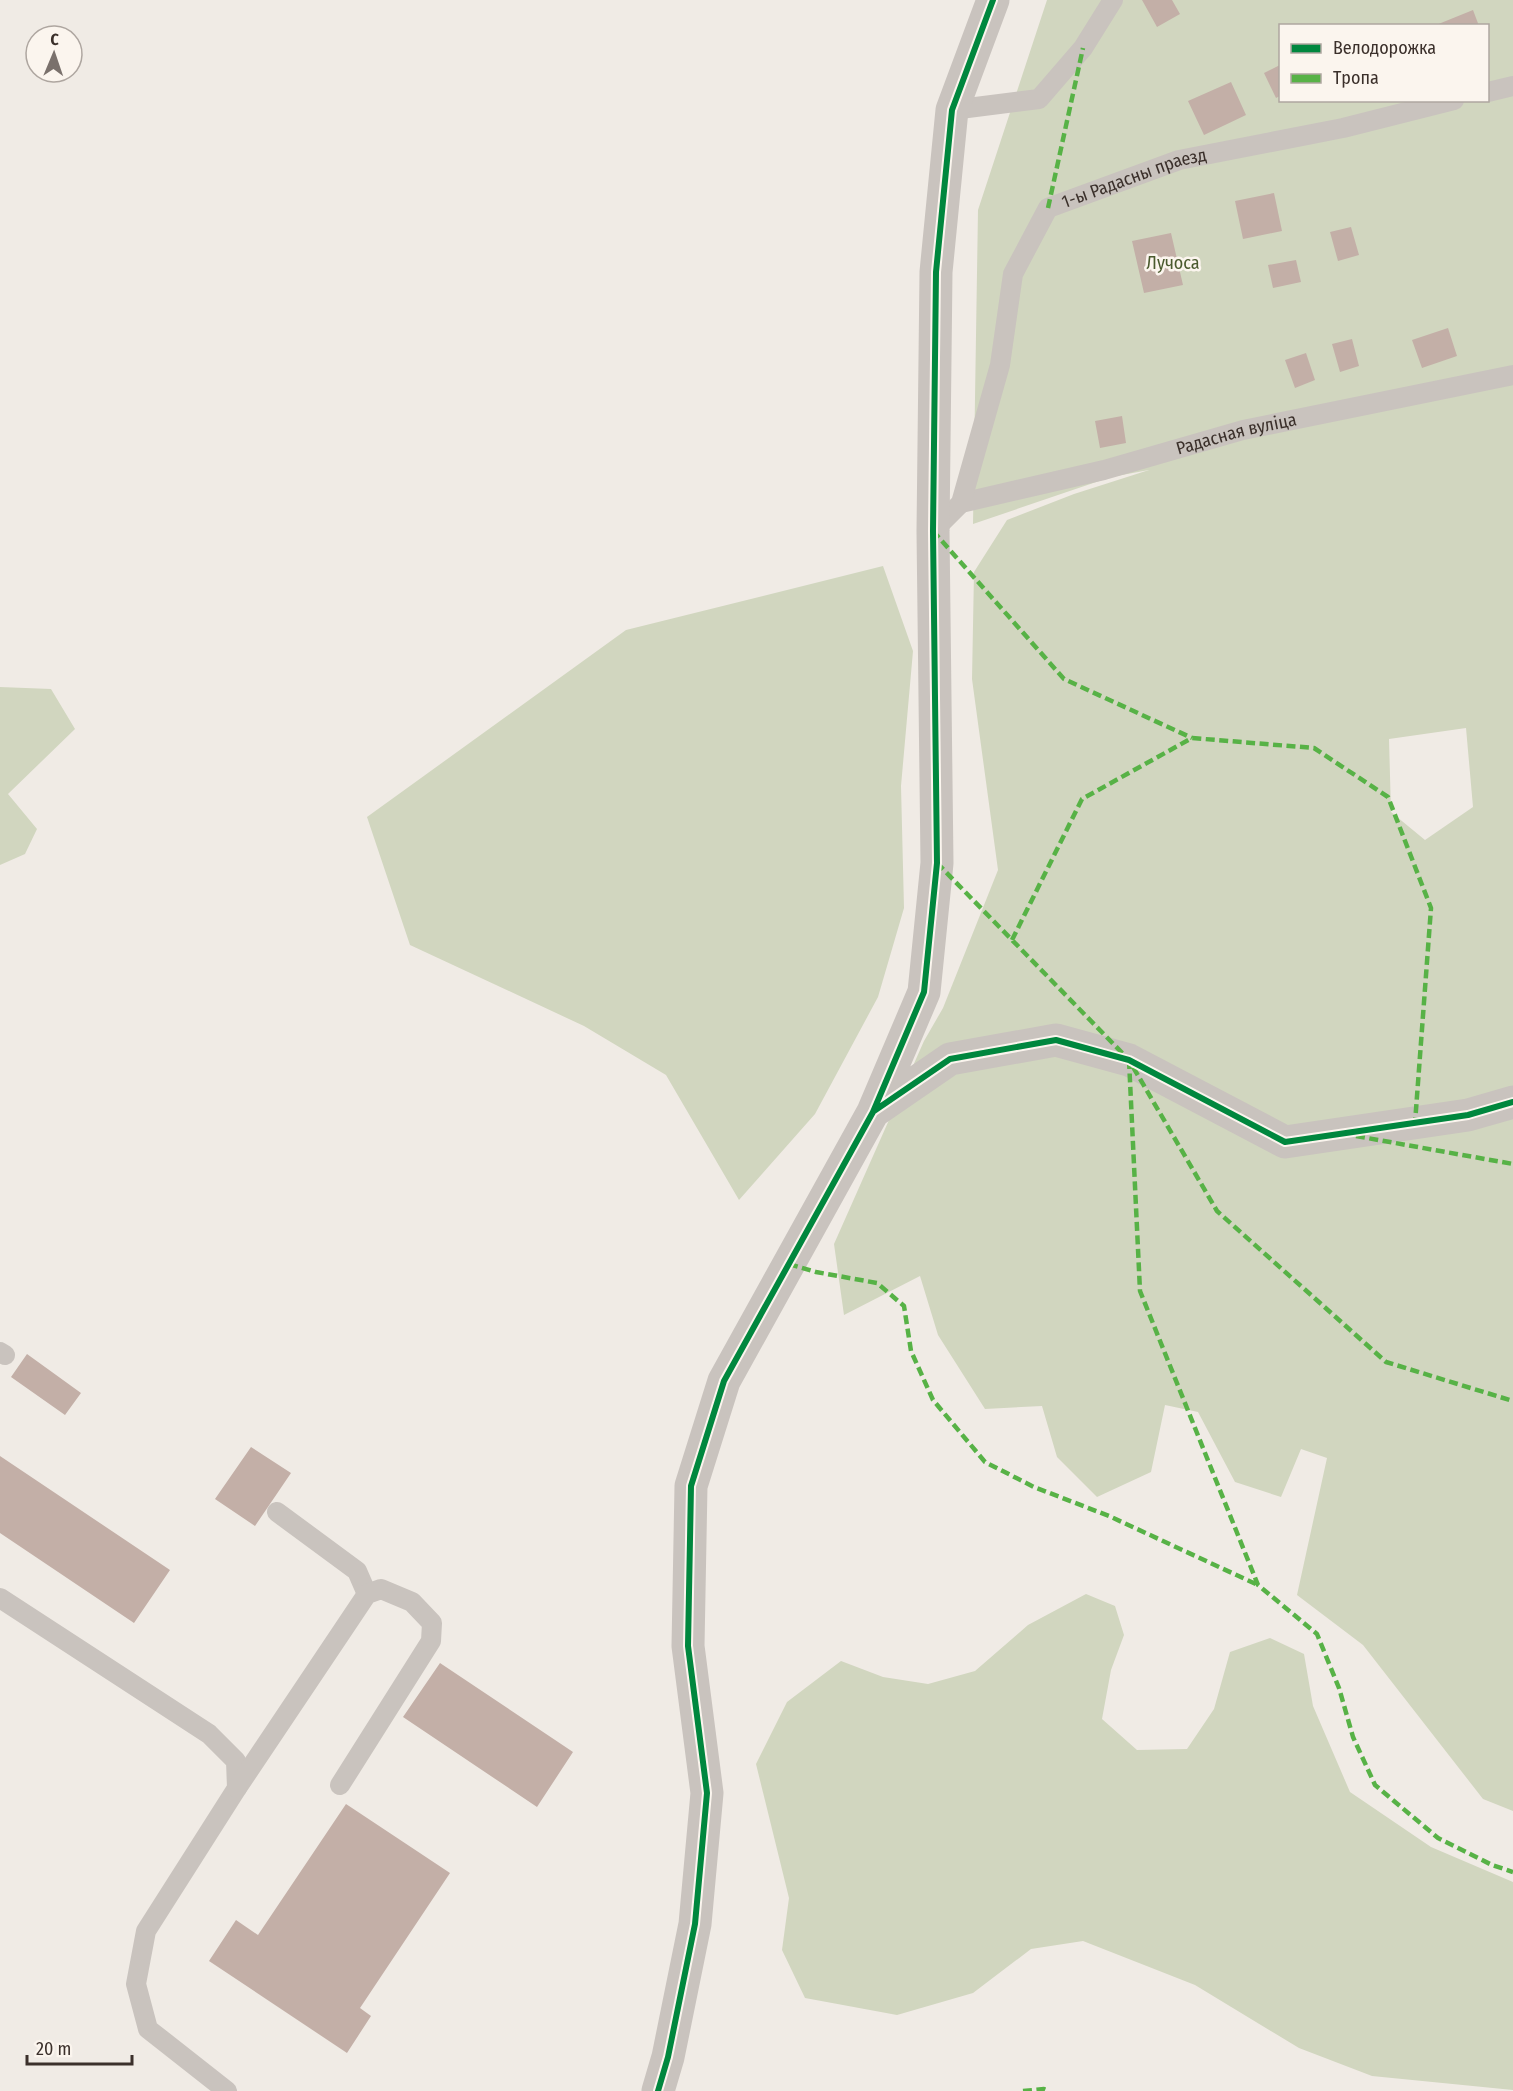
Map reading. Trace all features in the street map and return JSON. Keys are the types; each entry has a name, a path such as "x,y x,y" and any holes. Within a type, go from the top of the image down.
{"street":[{"path":"658,2091 668,2057 695,1924 707,1793 688,1646 691,1486 724,1381 873,1112 924,992 937,863 933,531 936,272 952,110 993,0"},
{"path":"873,1112 950,1059 1056,1040 1129,1060 1286,1143 1467,1115 1513,1102"}],"lane":[{"path":"952,110 1039,99 1083,48 1113,0"},
{"path":"1489,92 1513,86"},
{"name":"1-ы Радасны праезд","path":"961,503 1000,365 1013,274 1048,208 1179,160 1343,128 1446,102"},
{"name":"Радасная вуліца","path":"961,503 1104,470 1243,430 1513,375"},
{"path":"933,531 961,503"},
{"path":"277,1512 357,1571 368,1594"},
{"path":"227,2091 148,2029 136,1984 146,1931 237,1788 368,1594 381,1589 412,1602 432,1623 431,1641 340,1785"},
{"path":"0,1598 209,1734 236,1761 237,1788"}],"green space":[{"name":"Лучоса","path":"1047,0 1513,0 1513,1811 1483,1799 1363,1645 1297,1595 1327,1458 1301,1449 1281,1497 1235,1482 1198,1412 1165,1405 1151,1472 1097,1497 1057,1457 1042,1406 985,1409 938,1335 920,1276 844,1315 834,1244 924,1041 943,1008 998,870 972,679 974,572 1007,520 1074,494 1149,470 1111,477 973,524 978,210","holes":["1466,728 1473,807 1425,840 1391,812 1389,739"]},
{"path":"883,566 913,651 901,786 904,908 878,997 815,1114 739,1200 666,1075 584,1026 410,945 367,817 626,630"},
{"path":"0,687 51,689 75,729 8,794 37,829 25,854 0,865"},
{"path":"1086,1594 1115,1606 1124,1635 1111,1670 1102,1719 1137,1750 1187,1749 1214,1709 1230,1652 1270,1638 1304,1654 1313,1706 1350,1792 1431,1847 1513,1882 1513,2090 1372,2076 1299,2048 1195,1985 1083,1941 1031,1949 973,1993 897,2015 805,1998 782,1950 789,1898 756,1764 787,1702 841,1661 883,1677 928,1684 975,1671 1028,1625"}],"building":[{"path":"1142,0 1172,0 1180,14 1157,27"},
{"path":"1473,10 1478,24 1438,24"},
{"path":"1279,66 1279,96 1276,98 1264,73"},
{"path":"1231,82 1246,115 1204,135 1188,101"},
{"path":"1274,193 1282,231 1243,239 1235,201"},
{"path":"1351,227 1359,255 1338,261 1330,232"},
{"path":"1171,233 1183,285 1144,293 1132,241"},
{"path":"1296,260 1301,282 1273,288 1268,265"},
{"path":"1448,328 1457,356 1422,368 1412,340"},
{"path":"1352,339 1359,366 1340,372 1332,344"},
{"path":"1306,353 1315,380 1295,388 1285,360"},
{"path":"1122,416 1126,443 1100,448 1095,421"},
{"path":"27,1354 81,1393 65,1415 11,1377"},
{"path":"251,1447 291,1473 255,1526 215,1499"},
{"path":"0,1456 170,1570 134,1623 0,1533"},
{"path":"440,1663 573,1752 537,1807 403,1717"},
{"path":"346,1804 450,1873 360,2008 371,2016 347,2053 209,1961 236,1920 258,1935"}],"marked path":[{"path":"1048,208 1083,48"},
{"path":"933,531 1064,679 1192,738"},
{"path":"1012,940 1082,799 1192,738 1314,748 1388,797 1431,908 1415,1123"},
{"path":"937,863 1129,1060 1217,1211 1386,1362 1513,1401"},
{"path":"1129,1060 1140,1291 1258,1585 1317,1634 1339,1688 1353,1737 1375,1785 1438,1838 1492,1865 1513,1872"},
{"path":"1356,1136 1513,1164"},
{"path":"789,1264 816,1272 877,1283 904,1306 911,1351 933,1400 985,1462 1034,1487 1109,1516 1258,1585"},
{"path":"1023,2091 1044,2089 1049,2091"}],"cycle path":[{"path":"658,2091 668,2057 695,1924 707,1793 688,1646 691,1486 724,1381 873,1112 924,992 937,863 933,531 936,272 952,110 993,0"},
{"path":"874,1111 950,1059 1056,1040 1129,1060 1285,1142 1468,1115 1513,1102"}]}
